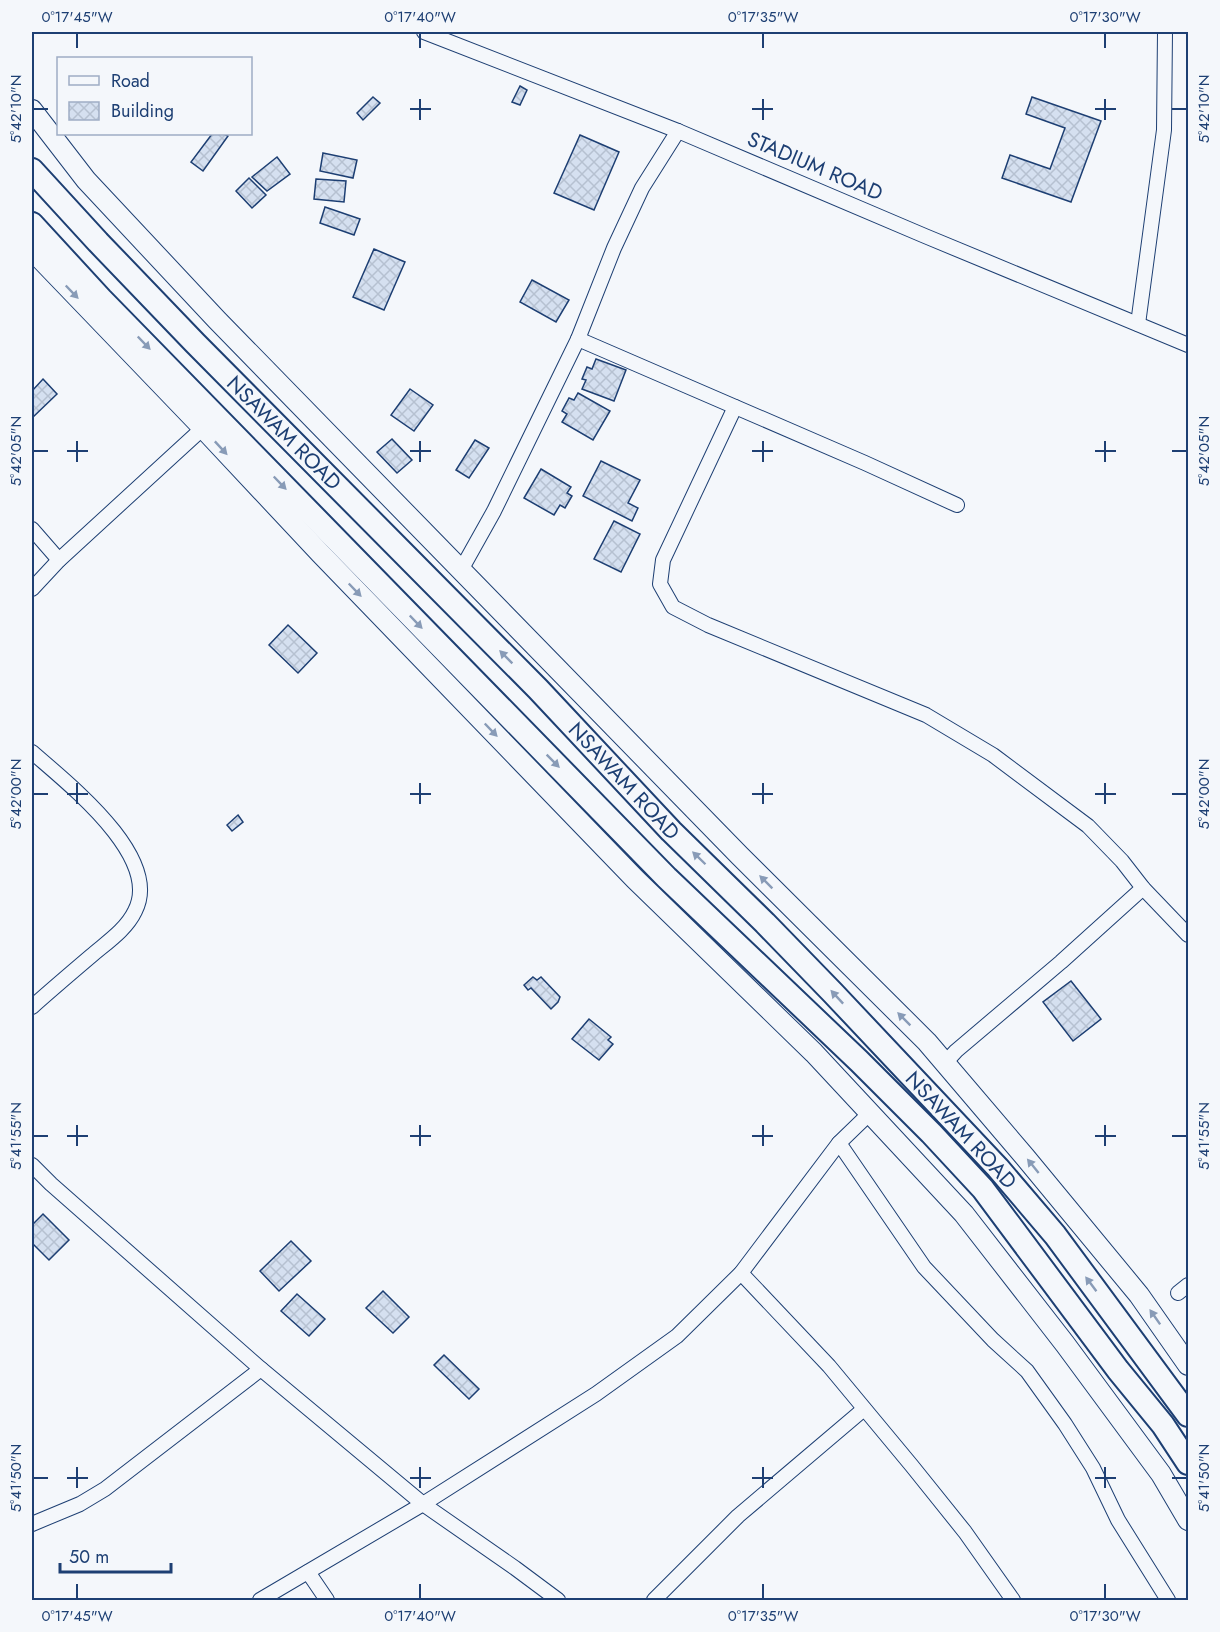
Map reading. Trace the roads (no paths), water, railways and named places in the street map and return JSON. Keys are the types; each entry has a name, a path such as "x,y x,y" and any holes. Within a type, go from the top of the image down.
{"highway":[{"name":"NSAWAM ROAD","path":"32,170 195,343 538,689 671,831 833,993 998,1168 1055,1235 1188,1415"},
{"name":"NSAWAM ROAD","path":"32,224 101,299 667,878 859,1060 931,1133 983,1189 1118,1370 1163,1425 1188,1463"}],"main road":[{"path":"32,110 86,180 217,320 740,856 927,1042 1139,1295 1188,1365"},
{"path":"32,250 627,871 814,1053 964,1214 1065,1344 1161,1474 1188,1520"}],"street":[{"name":"STADIUM ROAD","path":"424,32 678,131 1188,345"},
{"path":"1138,324 1164,129 1165,32"},
{"path":"461,570 494,511 578,339 614,248 642,188 678,131"},
{"path":"578,339 957,505"},
{"path":"735,407 663,560 660,584 673,607 708,625 926,716 993,755 1088,826 1188,935"},
{"path":"32,589 59,560 203,428"},
{"path":"32,529 59,560"},
{"path":"32,752 86,799 114,831 134,861 141,886 136,910 121,930 32,1007"},
{"path":"945,1063 1143,888"},
{"path":"260,1600 423,1504 596,1394 677,1336 741,1273 839,1143 870,1113"},
{"path":"839,1143 924,1267 993,1340 1027,1371 1093,1468 1118,1520 1168,1600"},
{"path":"32,1165 261,1369 423,1504 558,1600"},
{"path":"741,1273 829,1366 965,1532 1013,1600"},
{"path":"32,1524 80,1504 105,1489 261,1369"},
{"path":"654,1600 738,1516 864,1409"},
{"path":"308,1572 327,1600"}]}
